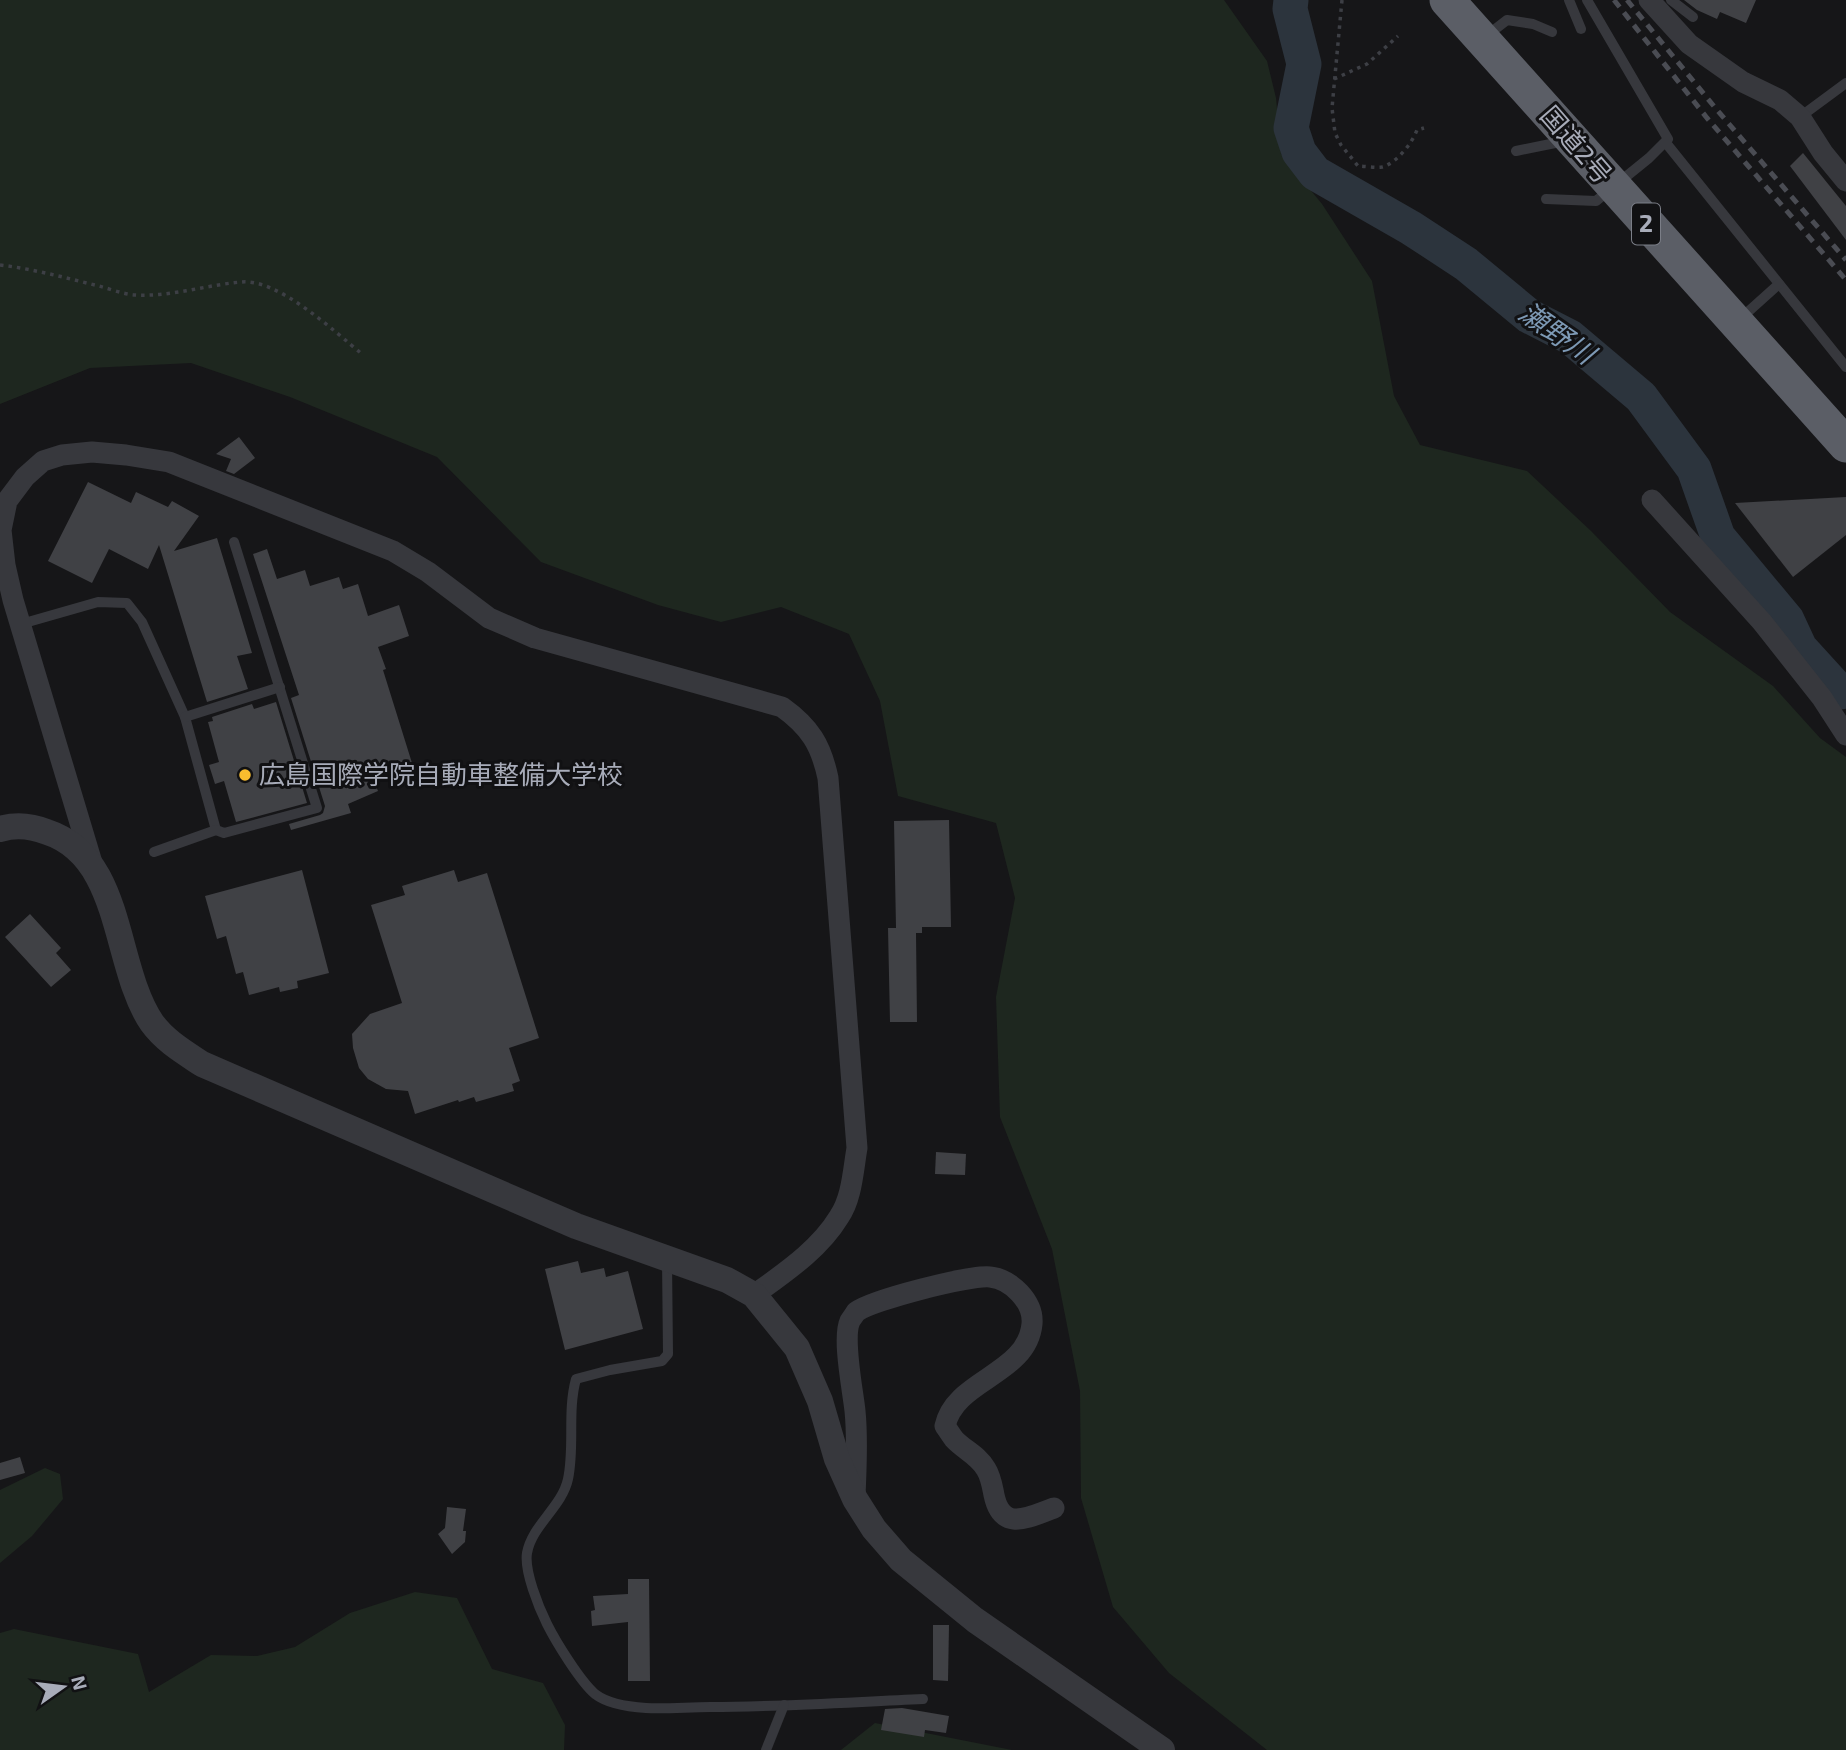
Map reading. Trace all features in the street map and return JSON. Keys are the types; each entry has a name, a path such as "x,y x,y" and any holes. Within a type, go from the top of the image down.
{"highway":[{"name":"国道2号","path":"1447,0 1846,445"}],"street":[{"path":"1649,0 1689,44 1743,82 1780,100 1800,117 1811,146 1846,181"},
{"path":"754,1295 790,1270 840,1217 849,1193 857,1148 828,778 823,756 803,722 782,707 535,638 489,618 428,572 393,551 169,462 92,452 62,455 43,461 25,477 7,501 1,530 5,565 93,866 105,891 139,997 153,1023 176,1048 202,1063 576,1226 727,1280 754,1295 797,1348 820,1401 837,1459 855,1499 874,1529 911,1568 975,1620 1162,1750"},
{"path":"1652,500 1762,622 1822,698 1846,734"},
{"path":"0,829 10,826 34,827 59,835 80,850 93,866"},
{"path":"855,1499 855,1412 849,1365 848,1324 855,1313 902,1296 978,1277 993,1277 1011,1283 1026,1302 1033,1322 1026,1346 1010,1362 959,1399 948,1412 945,1426 955,1440 972,1452 985,1467 992,1481 999,1511 1005,1516 1016,1520 1054,1508"}],"lane":[{"path":"1569,0 1581,29"},
{"path":"1546,199 1596,201 1668,139 1587,0"},
{"path":"1671,0 1693,17"},
{"path":"1483,39 1507,20 1532,24 1552,32"},
{"path":"1800,117 1846,83"},
{"path":"1516,152 1572,140"},
{"path":"1666,142 1846,367"},
{"path":"1735,323 1779,284"},
{"path":"154,852 216,830 224,833 317,808 234,542"},
{"path":"21,624 98,603 127,603 142,622 186,717 216,830"},
{"path":"186,717 280,687"},
{"path":"667,1260 668,1354 662,1361 576,1379 572,1395 573,1443 567,1482 533,1535 527,1555 531,1578 544,1618 564,1654 595,1694 609,1701 646,1708 922,1699"},
{"path":"766,1750 784,1705"}],"path":[{"path":"1342,0 1332,108 1335,133 1341,145 1358,166 1382,167 1393,160 1414,138 1417,130 1424,128"},
{"path":"1334,79 1367,64 1398,36"},
{"path":"0,265 45,272 134,295 194,290 244,281 290,298 317,316 362,354"}],"shaded area":[{"path":"0,0 1224,0 1267,61 1276,98 1281,154 1322,204 1372,281 1394,396 1420,445 1527,471 1591,531 1670,612 1773,686 1820,738 1846,757 1846,1750 1267,1750 1169,1673 1113,1607 1081,1498 1080,1391 1052,1249 1000,1117 996,997 1015,898 996,823 898,796 880,701 849,634 781,607 721,622 658,605 541,562 437,457 290,397 191,363 90,368 0,404"},
{"path":"45,1468 60,1474 63,1499 32,1536 0,1563 0,1490"},
{"path":"415,1592 457,1598 492,1669 543,1683 565,1725 564,1750 0,1750 0,1633 14,1629 138,1654 149,1692 211,1655 257,1656 295,1647 350,1613"},
{"path":"875,1723 1012,1750 841,1750"}],"building":[{"path":"1684,0 1756,0 1746,23 1720,12 1717,19 1697,10"},
{"path":"1803,153 1846,206 1846,240 1790,166"},
{"path":"239,437 255,458 234,474 226,471 231,459 216,454"},
{"path":"88,482 131,503 136,492 168,507 172,501 199,516 174,551 217,538 252,653 237,656 248,689 207,702 159,545 148,569 109,549 92,583 48,561"},
{"path":"1846,497 1846,535 1793,577 1735,503"},
{"path":"267,549 277,579 305,570 310,586 339,577 343,589 358,584 368,616 399,605 409,636 378,647 412,763 372,776 378,791 348,804 351,813 291,830 289,824 320,815 325,806 291,698 299,695 253,554"},
{"path":"276,702 307,803 236,822 224,781 215,784 209,765 219,762 208,722 213,721 212,717 252,704 254,709"},
{"path":"949,820 951,927 922,927 922,933 916,933 917,1022 890,1022 888,928 896,928 894,821"},
{"path":"302,870 329,973 297,981 298,988 280,992 279,987 249,995 243,972 236,974 226,936 217,939 205,896"},
{"path":"454,870 458,882 487,873 539,1038 509,1048 520,1081 512,1084 514,1091 476,1102 474,1097 459,1102 458,1100 415,1114 408,1091 386,1089 368,1079 359,1068 353,1048 352,1034 370,1014 402,1003 371,905 405,895 402,886"},
{"path":"30,914 61,948 56,953 71,970 51,987 5,937"},
{"path":"936,1152 966,1154 965,1175 935,1174"},
{"path":"578,1261 581,1273 604,1268 606,1277 628,1271 643,1329 565,1350 545,1269"},
{"path":"20,1457 25,1473 0,1480 0,1463"},
{"path":"447,1507 466,1509 463,1531 466,1531 465,1542 452,1554 438,1534 445,1528"},
{"path":"628,1579 649,1579 650,1681 628,1681 628,1622 592,1626 591,1611 595,1610 593,1596 628,1594"},
{"path":"933,1625 949,1625 948,1681 933,1680"},
{"path":"902,1708 949,1716 946,1733 925,1730 924,1737 881,1730 885,1709"}],"waterway":[{"name":"瀬野川","path":"1291,0 1290,9 1304,64 1291,128 1299,152 1315,173 1411,228 1466,264 1529,316 1570,337 1641,397 1694,469 1718,537 1787,620 1800,648 1840,692 1846,691"}],"railway":[{"path":"1614,0 1707,118 1846,280"},
{"path":"1627,0 1846,260"}],"place":[{"name":"広島国際学院自動車整備大学校","path":"245,775"}]}
